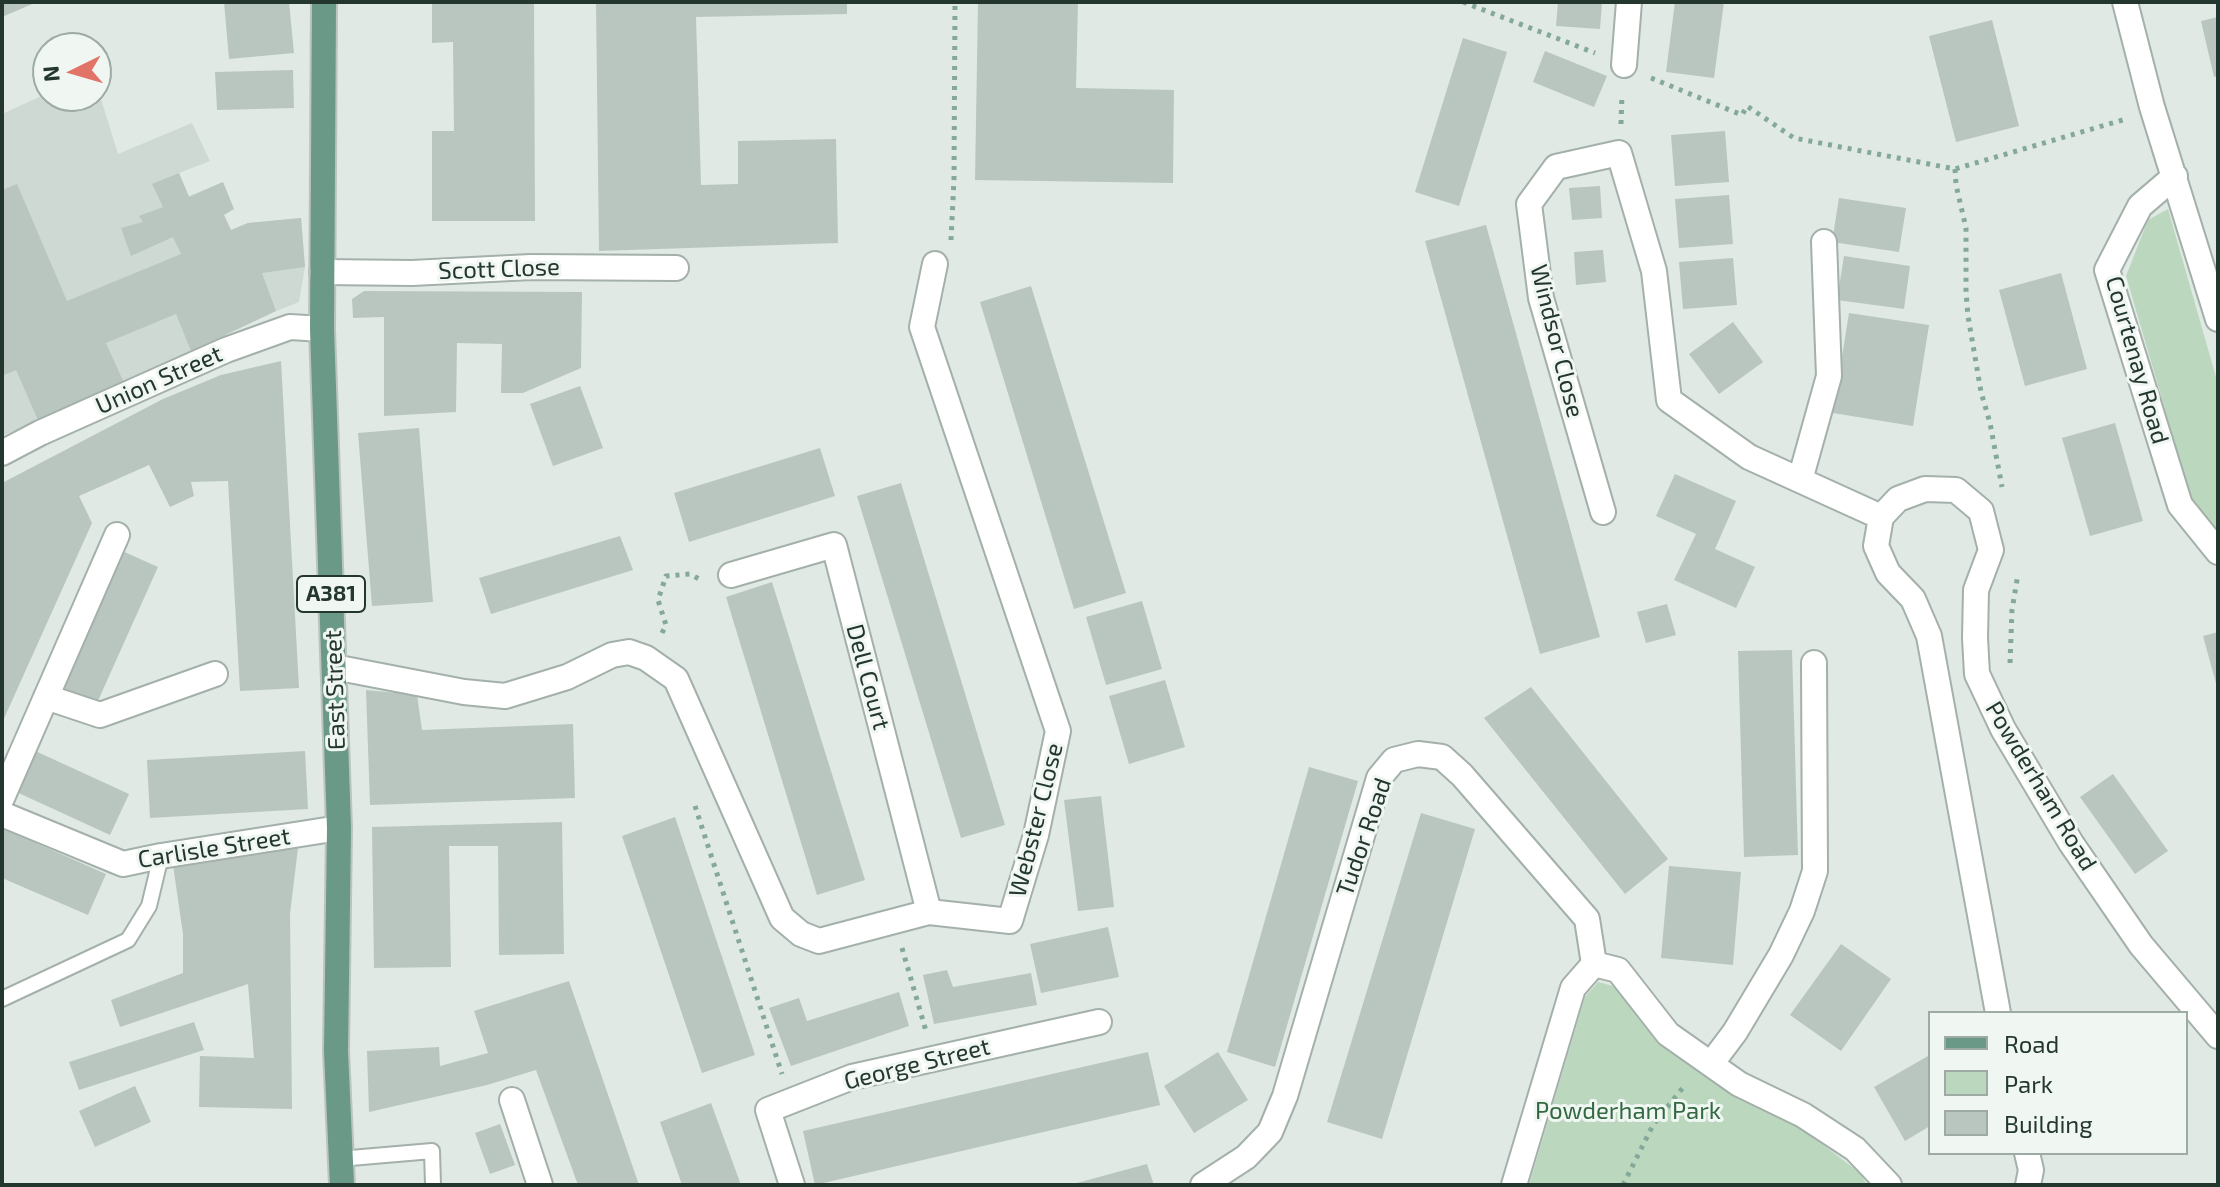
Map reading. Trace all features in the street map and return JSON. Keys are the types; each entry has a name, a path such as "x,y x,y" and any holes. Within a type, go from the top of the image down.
{"main road":[{"name":"East Street","path":"324,2 322,329 339,828 336,1051 342,1185"}],"street":[{"path":"1624,65 1629,2"},
{"path":"2125,2 2152,107 2218,319"},
{"path":"1619,153 1654,271 1669,400 1749,457 1881,517"},
{"name":"Windsor Close","path":"1603,512 1541,298 1529,204 1556,167 1619,153"},
{"name":"Courtenay Road","path":"2175,176 2140,206 2107,270 2180,505 2218,552"},
{"path":"1800,480 1829,376 1824,242"},
{"name":"Webster Close","path":"646,658 676,679 782,918 801,934 819,941 929,912 1010,921 1036,835 1058,731 922,327 935,264"},
{"name":"Scott Close","path":"322,272 412,273 531,267 676,268"},
{"name":"Union Street","path":"2,453 226,350 290,327 322,329"},
{"name":"Powderham Road","path":"1998,1011 1929,636 1913,599 1888,573 1876,546 1881,517 1898,499 1925,489 1956,490 1981,511 1991,550 1976,590 1977,674 2003,729 2071,843 2141,945 2218,1036"},
{"path":"2,798 117,535"},
{"name":"Dell Court","path":"731,575 834,545 929,912"},
{"path":"334,667 464,692 505,696 567,677 612,655 629,652 646,658"},
{"path":"1707,1062 1735,1032 1781,955 1802,911 1815,871 1814,663"},
{"path":"46,697 100,715 215,674"},
{"name":"Tudor Road","path":"1203,1185 1246,1157 1270,1132 1285,1096 1379,778 1394,760 1418,754 1442,757 1462,775 1587,919 1594,964"},
{"name":"Carlisle Street","path":"2,814 123,864 339,828"},
{"path":"1514,1185 1573,988 1594,964 1618,970 1668,1034 1739,1084 1803,1115 1855,1149 1889,1185"},
{"name":"George Street","path":"791,1101 852,1077 1099,1022"},
{"path":"512,1100 540,1185"},
{"path":"791,1101 768,1110 792,1185"},
{"path":"2027,1155 2031,1170 2028,1185"}],"lane":[{"path":"2,999 128,940 149,906 161,856"},
{"path":"339,1159 432,1151 433,1185"}],"path":[{"path":"951,241 955,2"},
{"path":"1463,2 1742,115 1747,106 1794,138 1955,169 2133,117 2152,107"},
{"path":"1619,153 1624,65"},
{"path":"1955,169 1966,228 1968,316 1981,392 2006,497"},
{"path":"1977,674 2011,663 2012,610 2018,570"},
{"path":"646,658 666,625 658,600 666,576 690,574 707,583 731,575"},
{"path":"721,782 691,795 791,1101"},
{"path":"894,921 934,1059"},
{"path":"1623,1185 1653,1125 1707,1062"}],"shaded area":[{"path":"32,100 32,112 105,112 118,154 192,123 210,161 179,173 189,196 223,182 234,209 224,215 231,230 248,223 301,218 305,267 299,302 2,436 2,114"}],"green space":[{"path":"2168,209 2218,384 2218,530 2191,498 2126,276 2148,220"},
{"name":"Powderham Park","path":"1598,982 1617,987 1860,1173 1867,1185 1529,1185 1585,997"}],"building":[{"path":"2,2 37,2 2,17"},
{"path":"224,2 289,2 294,53 229,59"},
{"path":"432,2 534,2 535,221 432,221 432,131 454,131 453,42 432,43"},
{"path":"596,2 847,2 847,14 696,17 701,185 738,184 738,141 836,139 838,243 599,251"},
{"path":"978,2 1078,2 1076,88 1174,90 1173,183 975,180"},
{"path":"1558,2 1602,2 1600,29 1556,26"},
{"path":"1675,2 1724,2 1714,78 1666,72"},
{"path":"2218,17 2218,76 2214,77 2201,21"},
{"path":"1992,20 2019,126 1956,142 1929,36"},
{"path":"1463,38 1507,52 1459,206 1415,192"},
{"path":"1545,51 1607,76 1594,107 1533,82"},
{"path":"293,70 294,108 217,110 215,72"},
{"path":"1725,131 1729,182 1675,186 1671,135"},
{"path":"179,173 189,197 223,182 234,209 224,215 231,230 248,223 301,218 305,267 262,273 276,311 191,351 176,314 106,343 124,383 38,420 16,370 2,376 2,190 17,184 67,301 181,254 173,237 131,256 121,228 143,222 139,216 163,207 152,184"},
{"path":"1600,186 1602,218 1572,220 1569,188"},
{"path":"1729,195 1733,244 1679,248 1675,199"},
{"path":"1839,198 1906,208 1899,252 1832,242"},
{"path":"1486,225 1600,637 1540,654 1425,241"},
{"path":"1603,250 1606,282 1576,285 1574,252"},
{"path":"1844,256 1910,266 1904,309 1837,300"},
{"path":"1733,258 1737,305 1683,309 1679,262"},
{"path":"2061,273 2087,369 2025,386 1999,290"},
{"path":"1031,286 1126,593 1074,609 980,302"},
{"path":"364,291 582,292 581,368 523,393 501,393 502,344 457,343 456,412 384,416 384,317 353,318 352,299"},
{"path":"1849,313 1929,325 1913,426 1833,413"},
{"path":"1733,322 1763,362 1719,394 1689,354"},
{"path":"281,361 299,688 240,691 228,481 191,482 194,496 170,507 149,465 79,496 92,523 2,723 2,483 163,399 221,375"},
{"path":"580,386 603,448 553,466 530,404"},
{"path":"2115,423 2143,521 2090,536 2062,438"},
{"path":"419,428 433,602 372,606 358,433"},
{"path":"820,448 835,496 689,542 674,493"},
{"path":"1675,474 1736,501 1715,549 1755,567 1736,608 1674,580 1696,534 1656,516"},
{"path":"901,483 1005,825 961,838 857,496"},
{"path":"620,536 633,570 491,614 479,578"},
{"path":"120,550 158,567 97,703 59,686"},
{"path":"772,582 865,880 817,895 726,597"},
{"path":"1142,601 1162,669 1106,685 1086,617"},
{"path":"1667,604 1676,635 1646,643 1637,612"},
{"path":"2218,632 2218,687 2217,687 2203,636"},
{"path":"1792,650 1798,855 1744,857 1738,651"},
{"path":"1165,680 1185,747 1129,764 1109,696"},
{"path":"1531,687 1668,859 1625,894 1484,718"},
{"path":"366,690 417,695 422,730 573,724 575,798 370,805"},
{"path":"31,749 129,794 110,835 12,790"},
{"path":"305,751 308,809 150,818 147,760"},
{"path":"1309,767 1358,781 1275,1067 1227,1052"},
{"path":"2113,774 2168,851 2135,874 2080,797"},
{"path":"1101,796 1114,907 1078,911 1064,800"},
{"path":"1421,813 1475,829 1382,1139 1327,1122"},
{"path":"675,817 755,1055 702,1073 622,836"},
{"path":"562,822 564,954 499,955 498,846 449,846 451,967 374,968 372,827"},
{"path":"2,828 106,874 88,915 2,878"},
{"path":"298,848 290,914 292,1109 199,1107 200,1056 254,1058 248,984 120,1027 111,1000 183,973 183,934 173,865"},
{"path":"1669,866 1741,872 1733,965 1661,958"},
{"path":"1108,927 1119,977 1041,993 1030,944"},
{"path":"1841,944 1891,979 1841,1051 1790,1015"},
{"path":"947,970 953,987 1031,973 1037,1005 934,1024 923,975"},
{"path":"569,981 639,1185 578,1185 536,1070 487,1085 369,1112 367,1051 439,1047 440,1066 488,1053 474,1011"},
{"path":"899,992 909,1026 791,1066 769,1008 799,998 807,1021"},
{"path":"194,1022 204,1050 79,1090 69,1062"},
{"path":"1148,1052 1160,1105 815,1185 803,1131"},
{"path":"1218,1052 1248,1100 1194,1133 1164,1086"},
{"path":"1928,1056 1928,1127 1905,1141 1874,1087"},
{"path":"135,1086 151,1122 95,1147 79,1111"},
{"path":"711,1103 741,1185 682,1185 660,1122"},
{"path":"500,1124 515,1165 490,1174 475,1133"},
{"path":"1147,1164 1154,1185 1073,1185 1073,1184"}]}
